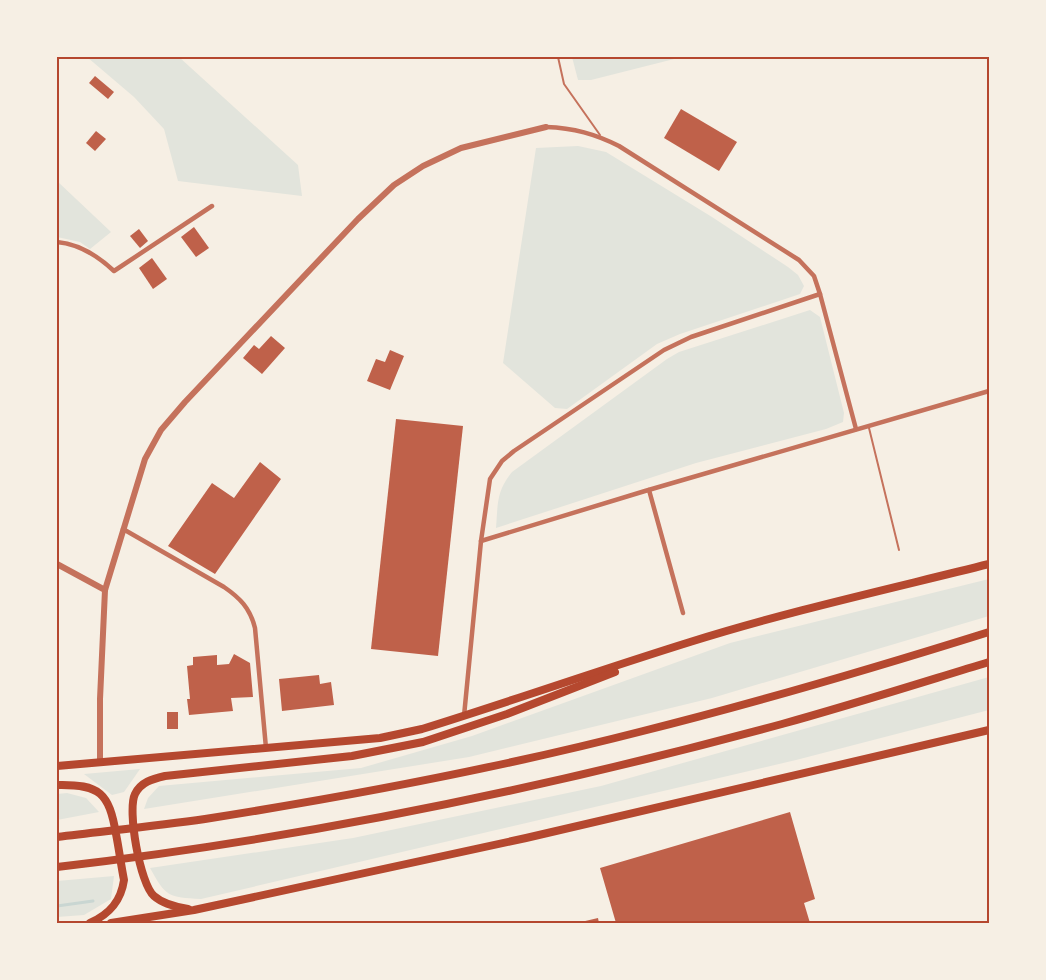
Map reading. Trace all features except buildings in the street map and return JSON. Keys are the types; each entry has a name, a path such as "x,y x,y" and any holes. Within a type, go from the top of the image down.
{"highway":[{"path":"57,837 204,819 373,789 517,760 641,732 787,693 989,632"},
{"path":"57,867 206,846 362,820 530,786 783,724 989,662"}],"main road":[{"path":"57,766 380,738 422,729 691,642 830,603 989,564"},
{"path":"195,910 173,906 152,895 142,873 131,809 134,795 142,784 152,779 256,765 352,756 423,742 507,714 691,642"},
{"path":"111,923 131,922 195,910 526,838 989,730"},
{"path":"57,785 86,786 96,790 111,808 124,880 122,892 117,903 108,913 90,923"}],"street":[{"path":"100,762 105,590 145,459 161,430 376,201 409,174 444,155 461,148 546,127 577,129 619,146 799,260 813,276 820,294 856,429"},
{"path":"57,243 82,248 99,257 114,272 212,206"},
{"path":"464,716 490,479 502,461 674,345 691,337 820,294"},
{"path":"482,541 989,391"},
{"path":"649,490 683,613"},
{"path":"123,529 224,586 249,609 255,628 266,748"},
{"path":"57,564 105,590"}],"lane":[{"path":"558,57 564,84 601,137"},
{"path":"868,426 899,550"}],"shaded area":[{"path":"87,57 179,57 298,165 302,196 178,181 164,129 134,97"},
{"path":"572,57 682,57 591,80 578,80"},
{"path":"578,146 606,152 788,267 798,275 804,286 800,294 680,334 657,344 567,409 555,408 503,363 536,148"},
{"path":"57,181 111,232 90,249 80,242 57,237"},
{"path":"810,310 820,317 844,413 843,422 826,429 696,463 496,528 500,492 512,472 667,359 679,352"},
{"path":"989,579 989,616 712,698 469,757 144,809 148,798 159,786 361,768 472,736 730,643"},
{"path":"989,677 989,710 796,760 201,899 169,894 160,885 150,868 353,838 601,786"},
{"path":"140,769 124,792 112,795 84,774"},
{"path":"67,793 86,798 99,812 57,820 57,794"},
{"path":"114,876 111,899 84,915 57,917 57,881"}],"waterway":[{"path":"57,906 93,901"}]}
